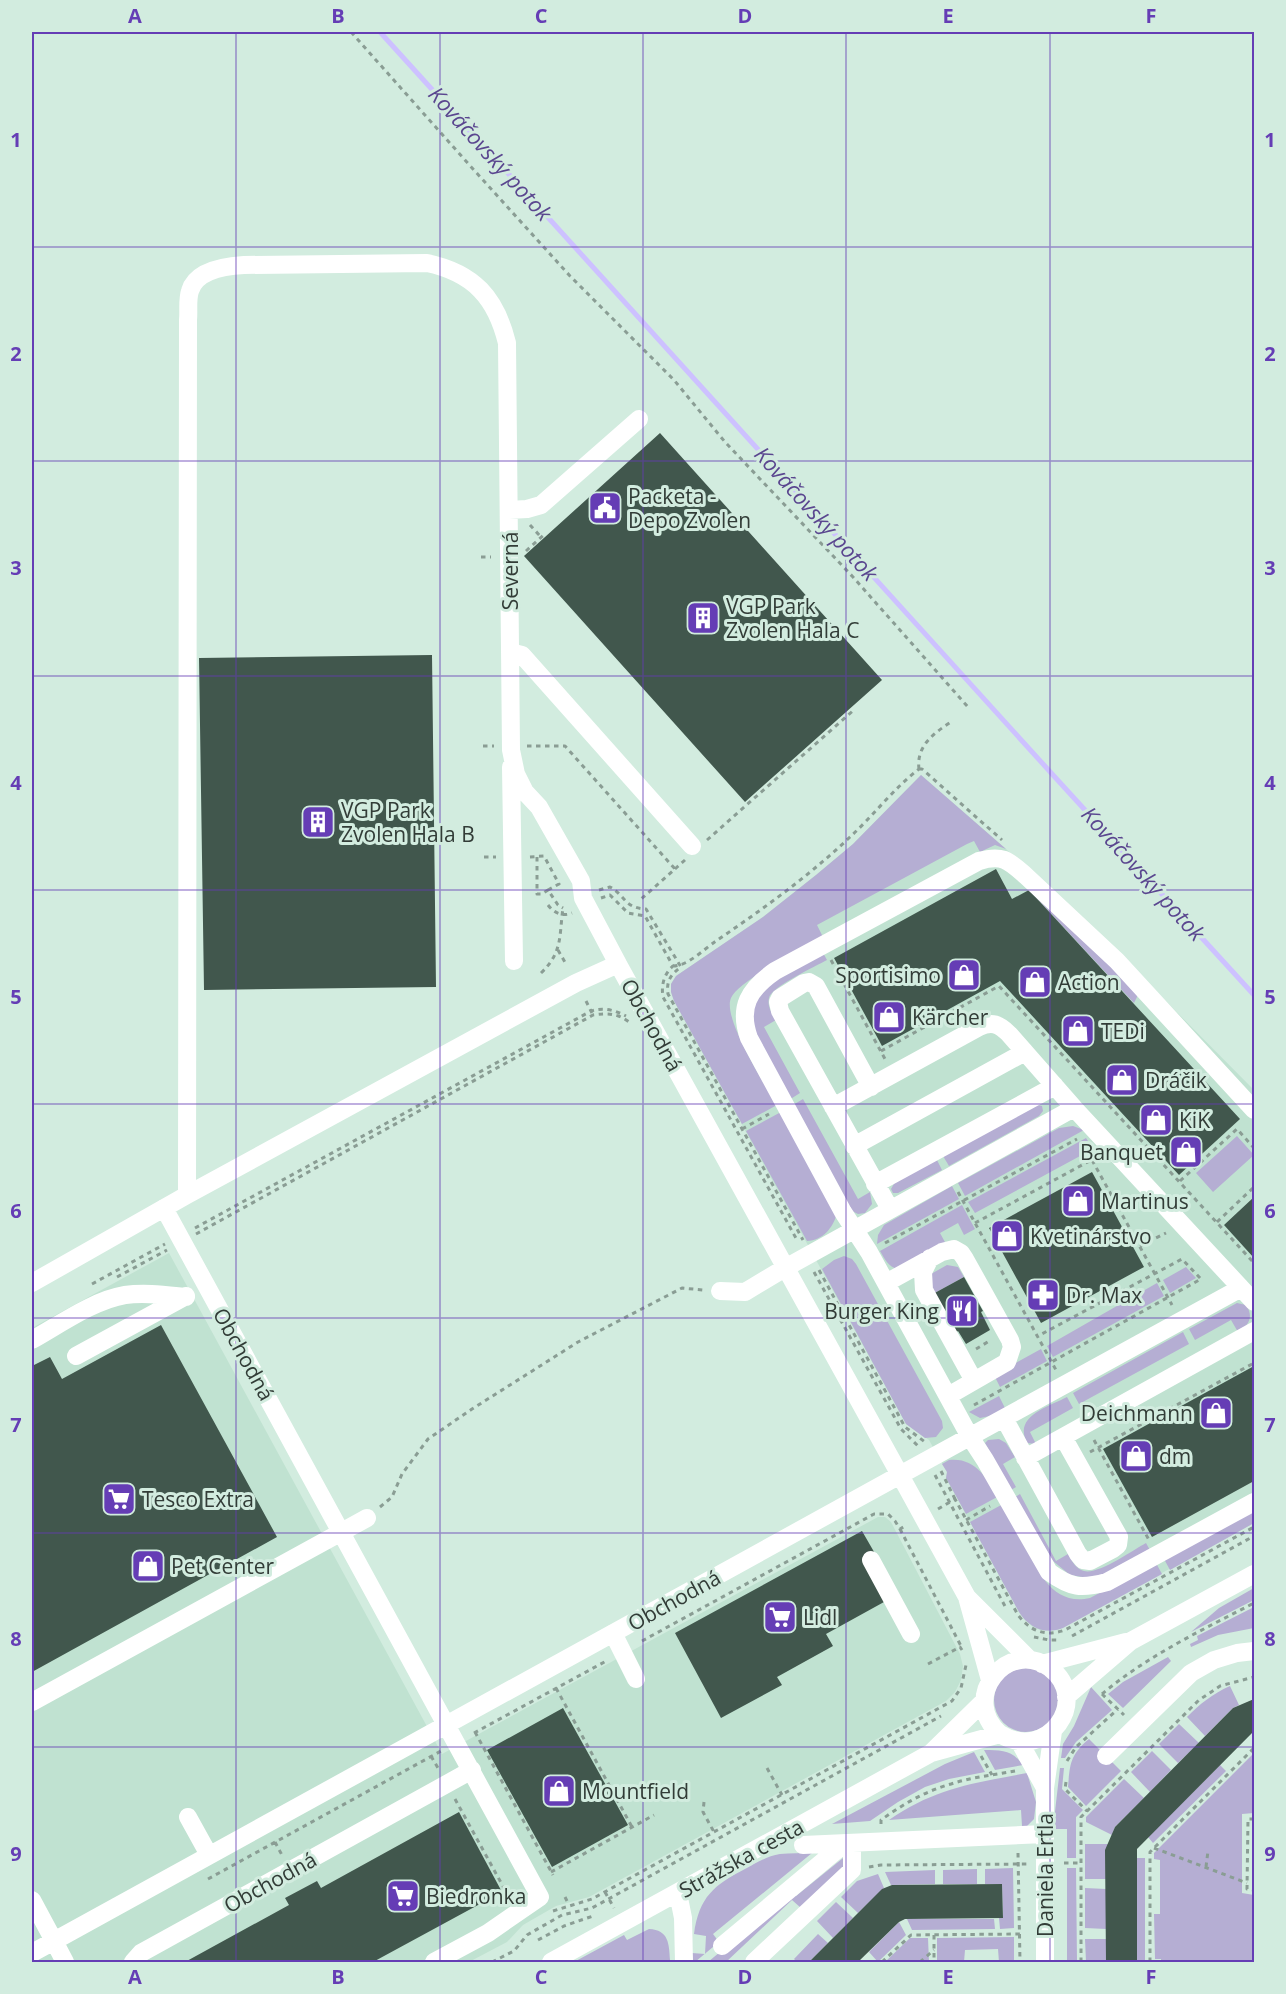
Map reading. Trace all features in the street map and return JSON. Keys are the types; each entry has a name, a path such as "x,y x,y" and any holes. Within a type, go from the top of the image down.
{"street":[{"path":"187,1195 188,320 190,290 199,279 212,271 228,266 428,262 447,267 463,275 490,301 501,320 507,343 509,510"},
{"name":"Severná","path":"618,964 580,881 539,807 525,792 516,774 511,748 509,510 541,505 639,418"},
{"path":"510,652 522,655 695,848"},
{"path":"511,748 513,961"},
{"path":"1254,1110 1117,961 1011,862 1002,858 992,857 979,861 763,979 747,1000 744,1013 744,1024 749,1038 785,1106 886,1283 970,1437 1049,1572 1075,1587 1089,1587 1107,1582 1254,1502"},
{"name":"Obchodná","path":"32,1283 187,1195 576,983 618,964 639,1020 785,1268 967,1597 990,1680"},
{"path":"871,1087 816,986 809,982 780,998 778,1006 890,1209"},
{"path":"833,1107 985,1024 992,1023 1004,1029 1254,1302"},
{"path":"854,1146 1025,1052"},
{"path":"875,1184 1054,1086"},
{"path":"720,1291 745,1292 809,1254 1074,1108"},
{"name":"Obchodná","path":"164,1208 187,1235 206,1286 540,1897 488,1933 434,1962"},
{"path":"886,1283 949,1249 961,1252 1010,1340 1012,1347 1007,1362 948,1396"},
{"path":"930,1258 923,1272 924,1290 974,1381"},
{"path":"76,1356 206,1286"},
{"path":"900,1475 1242,1288"},
{"path":"32,1340 101,1303 124,1295 153,1294 186,1297"},
{"path":"1025,1458 1254,1331"},
{"path":"1004,1419 1080,1557 1086,1561 1094,1560 1116,1547 1119,1537 1063,1437"},
{"name":"Obchodná","path":"32,1953 900,1475"},
{"path":"32,1702 367,1518"},
{"path":"871,1560 911,1634"},
{"path":"1066,1697 1131,1641 1254,1574"},
{"name":"Obchodná","path":"967,1597 1036,1662"},
{"path":"613,1633 636,1679"},
{"path":"990,1680 1005,1665 1015,1661 1036,1662 1131,1641"},
{"path":"1106,1756 1191,1673 1214,1660 1254,1651"},
{"path":"984,1701 988,1719 1000,1734 1019,1741 1037,1740 1053,1731 1064,1716 1066,1697 1063,1685 1056,1674 1036,1662"},
{"name":"Strážska cesta","path":"931,1753 984,1701 990,1680"},
{"name":"Daniela Ertla","path":"1045,1962 1045,1788 1053,1731"},
{"name":"Strážska cesta","path":"551,1962 931,1753 1000,1734"},
{"name":"Daniela Ertla","path":"1019,1741 1045,1788"},
{"name":"Obchodná","path":"133,1962 141,1953 472,1770"},
{"path":"188,1817 209,1855"},
{"path":"803,1845 1044,1834"},
{"path":"722,1946 848,1844"},
{"path":"754,1962 852,1869 848,1844"},
{"path":"678,1893 683,1918 684,1962"},
{"path":"32,1900 65,1962"}],"path":[{"path":"351,32 563,267 674,380 725,442 853,577 968,707"},
{"path":"522,555 546,533"},
{"path":"640,900 695,848 855,709"},
{"path":"932,1512 950,1502 931,1457 902,1429 668,994 667,987 671,976 680,966 749,920 826,858 919,769 919,753 934,733 951,722"},
{"path":"483,746 511,748 565,746 675,869"},
{"path":"484,857 512,857 537,856 544,856 559,884 542,894 537,894 537,856"},
{"path":"548,905 562,915 570,914 588,899 610,887 615,889 627,904 638,909 646,909 680,966"},
{"path":"541,973 558,950 563,908 558,905 548,890"},
{"path":"588,899 610,895 628,913 645,916 673,966"},
{"path":"823,945 882,1052"},
{"path":"558,950 566,964"},
{"path":"680,966 673,966 666,974 663,981 663,997 905,1427 931,1457 955,1499"},
{"path":"586,1001 592,1013"},
{"path":"91,1285 187,1235 600,1008 609,1009 635,1022 639,1020"},
{"path":"187,1235 592,1013 610,1012 639,1020"},
{"path":"1113,1109 1254,1263"},
{"path":"742,1129 770,1114"},
{"path":"1179,1182 1237,1129 1254,1148"},
{"path":"878,1248 1085,1134"},
{"path":"975,1223 1097,1157"},
{"path":"1092,1160 1168,1298"},
{"path":"1216,1222 1254,1187"},
{"path":"963,1200 1052,1362"},
{"path":"1140,1246 1170,1230"},
{"path":"967,1409 1201,1278 1182,1259 1038,1336"},
{"path":"367,1518 392,1497 402,1474 428,1439 472,1409 578,1342 682,1288 720,1291"},
{"path":"975,1350 998,1337"},
{"path":"1149,1540 1098,1448 1254,1363"},
{"path":"966,1520 993,1505"},
{"path":"642,1641 874,1514 888,1514 900,1529 964,1655"},
{"path":"900,1529 912,1523"},
{"path":"1066,1771 1067,1762 1076,1747 1118,1709 1102,1694 1121,1678 1189,1636 1254,1603"},
{"path":"928,1664 969,1642"},
{"path":"609,1659 474,1733 552,1874 654,1815"},
{"path":"551,1912 592,1899 952,1701 964,1680 966,1662"},
{"path":"1081,1962 1081,1818 1199,1700 1220,1686 1254,1677"},
{"path":"556,1688 632,1827"},
{"path":"492,1962 514,1951 527,1935 562,1915 592,1908 945,1714"},
{"path":"1150,1962 1150,1852 1254,1748"},
{"path":"205,1881 441,1751"},
{"path":"979,1751 992,1775"},
{"path":"431,1756 442,1775"},
{"path":"1060,1763 1067,1762"},
{"path":"767,1768 782,1795"},
{"path":"881,1842 881,1820 928,1792 952,1783 1026,1769"},
{"path":"1066,1780 1065,1789 1087,1810"},
{"path":"452,1793 511,1900"},
{"path":"704,1802 703,1812 714,1832"},
{"path":"1254,1819 1248,1820 1247,1883 1247,1889 1254,1890"},
{"path":"275,1842 286,1863"},
{"path":"1154,1848 1247,1883"},
{"path":"1206,1867 1208,1851"},
{"path":"1056,1863 1080,1863"},
{"path":"863,1870 881,1865 1018,1864 1020,1962"},
{"path":"605,1892 616,1911 605,1913"},
{"path":"565,1897 569,1905"},
{"path":"538,1940 564,1926 594,1916"},
{"path":"882,1962 911,1935 1020,1934"},
{"path":"934,1935 934,1962"},
{"path":"920,1962 934,1950"}],"shaded area":[{"path":"921,775 1006,849 1120,955 1254,1090 1254,1523 1057,1630 1040,1630 1025,1620 1019,1612 946,1478 947,1472 929,1440 906,1424 671,992 671,984 676,976 763,917 816,875 853,844"},
{"path":"921,775 1006,849 995,845 980,852 974,841 967,844 817,925 823,937 746,982 736,991 731,998 730,1008 733,1020 746,1052 777,1105 742,1124 674,1001 671,984 676,976 763,917 816,875 853,844"},
{"path":"1029,890 1095,949 1138,995 1134,1003"},
{"path":"822,951 827,960 777,988 769,998 769,1007 776,1020 764,1027 800,1093 789,1100 758,1042 751,1011 763,989"},
{"path":"803,1099 858,1199 870,1192 872,1204 865,1213 858,1214 852,1211 793,1105"},
{"path":"1038,1105 1042,1106 1043,1111 1039,1116 949,1166 943,1156"},
{"path":"781,1112 837,1214 826,1233 813,1240 807,1241 746,1131"},
{"path":"1073,1126 1084,1130 965,1196 958,1183 1059,1128"},
{"path":"1237,1136 1254,1155 1213,1192 1196,1173"},
{"path":"1086,1138 1093,1149 975,1213 968,1202"},
{"path":"937,1160 942,1170 898,1193 893,1193 891,1189 895,1182"},
{"path":"952,1186 959,1199 877,1244 878,1235 884,1225"},
{"path":"962,1205 975,1229 964,1235 958,1223 940,1233 946,1244 898,1269 887,1262 880,1251"},
{"path":"169,1253 442,1754 878,1517 885,1517 891,1522 960,1654 963,1666 961,1680 955,1692 946,1701 589,1897 556,1906 523,1925 507,1942 469,1962 32,1962 32,1328"},
{"path":"844,1256 852,1259 856,1264 942,1421 943,1428 936,1437 925,1438 906,1424 822,1269"},
{"path":"947,1265 958,1267 964,1277 931,1295 931,1274"},
{"path":"1186,1267 1196,1278 1170,1293 1163,1280"},
{"path":"1157,1283 1164,1296 1053,1357 1047,1346"},
{"path":"1237,1303 1246,1305 1250,1313 1247,1324 1242,1329 1238,1332 1231,1320 1195,1340 1189,1329"},
{"path":"1183,1332 1189,1344 1079,1404 1073,1393"},
{"path":"1041,1349 1047,1361 1000,1387 994,1375"},
{"path":"999,1396 1005,1408 990,1416 980,1418 969,1412"},
{"path":"1067,1397 1073,1408 1030,1432 1036,1444 1027,1443 1024,1434 1028,1419 1042,1409"},
{"path":"999,1439 1006,1443 1015,1457 1003,1464 1016,1487 1011,1490 985,1443 988,1440"},
{"path":"949,1460 958,1460 973,1465 999,1496 966,1514 946,1478 947,1472 942,1464"},
{"path":"1020,1494 1056,1561 1068,1554 1079,1568 1090,1571 1106,1566 1146,1543 1151,1552 1113,1573 1089,1578 1070,1575 1053,1561 1015,1497"},
{"path":"1003,1504 1042,1576 1057,1592 1066,1597 1090,1598 1156,1563 1162,1574 1063,1628 1050,1631 1038,1629 1023,1618 1019,1612 970,1522"},
{"path":"1254,1509 1254,1523 1170,1570 1164,1559"},
{"path":"1254,1588 1254,1600 1191,1632 1219,1608"},
{"path":"1254,1607 1254,1628 1218,1635 1191,1647 1190,1644 1198,1640 1197,1636"},
{"path":"1168,1657 1171,1661 1123,1708 1108,1694 1123,1682"},
{"path":"1020,1668 1032,1668 1049,1677 1056,1688 1058,1700 1056,1712 1049,1723 1032,1732 1020,1732 1008,1727 999,1718 994,1706 994,1694 999,1682 1008,1673"},
{"path":"1230,1686 1239,1705 1233,1708 1205,1736 1187,1717 1218,1692"},
{"path":"1091,1687 1112,1710 1076,1742 1065,1758 1061,1758 1063,1744 1074,1726"},
{"path":"1179,1724 1199,1743 1178,1763 1159,1744"},
{"path":"1089,1739 1121,1771 1086,1806 1068,1787 1072,1760"},
{"path":"984,1750 1006,1752 1015,1756 1023,1765 995,1770"},
{"path":"1152,1751 1171,1770 1150,1792 1131,1772"},
{"path":"974,1752 985,1772 949,1779 925,1787 870,1821 832,1824 945,1764"},
{"path":"1254,1753 1254,1813 1242,1814 1242,1893 1254,1895 1254,1962 1161,1962 1161,1959 1155,1959 1154,1914 1160,1914 1160,1860 1154,1859 1154,1853"},
{"path":"1220,1765 1226,1771 1153,1843 1148,1837"},
{"path":"1060,1768 1064,1768 1062,1789 1083,1810 1076,1817 1076,1858 1067,1858 1067,1829 1053,1829"},
{"path":"1027,1773 1036,1802 1034,1819 1027,1826 1022,1826 1021,1810 889,1820 906,1809 955,1788"},
{"path":"1124,1779 1144,1798 1115,1827 1112,1835 1086,1822 1086,1817"},
{"path":"1085,1844 1108,1844 1106,1879 1085,1879"},
{"path":"812,1853 713,1934 719,1942 705,1954 706,1936 694,1934 696,1921 704,1901 717,1887 734,1875 771,1856"},
{"path":"848,1854 847,1865 801,1908 792,1900 726,1962 708,1962 792,1892 796,1896"},
{"path":"1137,1858 1145,1858 1145,1962 1137,1962"},
{"path":"1013,1868 1014,1928 1000,1929 999,1918 1003,1918 1002,1884 985,1884 985,1869"},
{"path":"1067,1868 1076,1868 1077,1962 1067,1962"},
{"path":"977,1869 977,1884 943,1884 943,1870"},
{"path":"935,1870 935,1884 891,1885 885,1872"},
{"path":"878,1874 884,1888 858,1913 841,1897 857,1881"},
{"path":"1085,1888 1106,1889 1106,1929 1085,1928"},
{"path":"836,1902 853,1918 833,1938 817,1921"},
{"path":"907,1919 994,1919 995,1929 912,1930"},
{"path":"899,1922 906,1935 878,1962 869,1952"},
{"path":"649,1929 661,1932 667,1939 670,1960 661,1962 574,1962 624,1935 627,1940"},
{"path":"818,1934 828,1943 809,1962 797,1962 794,1959"},
{"path":"1014,1937 1014,1962 999,1962 998,1949 965,1950 964,1962 937,1962 937,1938"},
{"path":"910,1938 928,1938 929,1962 885,1962"},
{"path":"1085,1939 1106,1939 1106,1962 1086,1962"},
{"path":"692,1953 705,1954 695,1962 693,1962"}],"building":[{"name":"VGP Park Zvolen Hala C","path":"660,433 882,680 745,802 524,556"},
{"name":"VGP Park Zvolen Hala B","path":"432,655 436,987 204,990 199,658"},
{"path":"996,869 1012,899 1029,890 1240,1119 1179,1175 1000,981 882,1046 834,958"},
{"path":"1092,1172 1144,1267 1041,1323 989,1228"},
{"path":"1254,1197 1254,1258 1224,1225"},
{"path":"964,1277 983,1311 981,1312 990,1330 966,1344 958,1331 953,1334 931,1295"},
{"path":"161,1325 277,1537 32,1672 32,1366 50,1357 62,1379"},
{"path":"1254,1366 1254,1481 1152,1537 1103,1449"},
{"name":"Lidl","path":"862,1531 877,1557 884,1602 826,1634 833,1646 777,1677 782,1685 721,1718 675,1633"},
{"path":"1254,1699 1254,1731 1137,1849 1137,1962 1106,1962 1105,1850 1115,1827 1233,1708"},
{"name":"Mountfield","path":"563,1708 628,1825 552,1867 487,1750"},
{"path":"459,1812 502,1892 373,1962 185,1962 289,1905 285,1898 317,1881 321,1888"},
{"path":"1002,1884 1003,1918 905,1919 899,1922 858,1962 809,1962 882,1889 892,1885"}],"waterway":[{"name":"Kováčovský potok","path":"380,32 1254,995"}],"place":[{"name":"Packeta - Depo Zvolen","path":"605,508"},
{"name":"VGP Park Zvolen Hala C","path":"703,618"},
{"name":"VGP Park Zvolen Hala B","path":"318,822"},
{"name":"Sportisimo","path":"964,975"},
{"name":"Action","path":"1035,982"},
{"name":"Kärcher","path":"889,1017"},
{"name":"TEDi","path":"1078,1031"},
{"name":"Dráčik","path":"1122,1080"},
{"name":"KiK","path":"1156,1120"},
{"name":"Banquet","path":"1186,1152"},
{"name":"Martinus","path":"1078,1201"},
{"name":"Kvetinárstvo","path":"1007,1236"},
{"name":"Dr. Max","path":"1043,1295"},
{"name":"Burger King","path":"962,1311"},
{"name":"Deichmann","path":"1216,1413"},
{"name":"dm","path":"1136,1456"},
{"name":"Tesco Extra","path":"119,1499"},
{"name":"Pet Center","path":"148,1566"},
{"name":"Lidl","path":"780,1617"},
{"name":"Mountfield","path":"559,1791"},
{"name":"Biedronka","path":"403,1896"}]}
